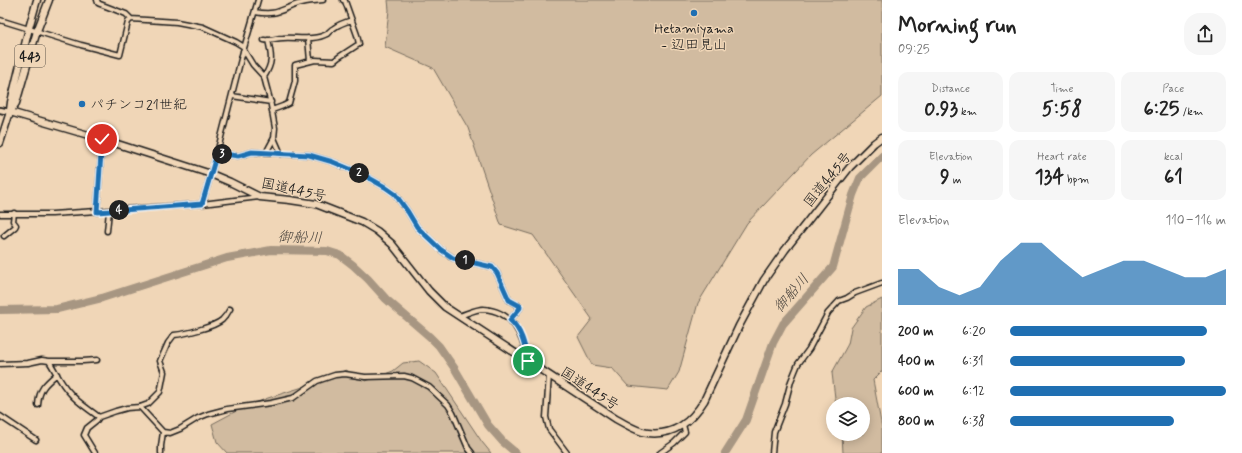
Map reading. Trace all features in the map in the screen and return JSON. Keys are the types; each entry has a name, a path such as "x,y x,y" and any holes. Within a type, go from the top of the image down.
{"highway":[{"name":"443","path":"0,143 10,112 11,102 37,0"},
{"name":"443","path":"10,112 16,103 37,31 49,0"},
{"name":"国道445号","path":"10,112 102,139 211,174 260,197 316,204 362,222 377,231 392,244 429,291 445,307 616,419 630,427 646,433 666,433 683,425 698,409 704,401 739,326 768,274 850,167 882,137"}],"street":[{"path":"97,0 100,4 126,14 130,20"},
{"path":"202,204 258,0"},
{"path":"255,12 268,14 274,13 297,4 323,0"},
{"path":"272,110 289,102 295,81 295,65 315,60 334,62 358,44 352,20 345,1 343,0"},
{"path":"0,20 81,45 120,55 128,22 130,20"},
{"path":"130,20 177,22 203,27 236,42 244,49 253,65 264,77 271,102 275,128 274,138 266,153"},
{"path":"264,77 272,62 271,52 266,40 282,38 308,38 327,33 334,28 352,20"},
{"path":"308,38 310,62"},
{"path":"232,96 271,102"},
{"path":"0,110 10,112"},
{"path":"274,138 281,154"},
{"path":"97,212 102,139"},
{"path":"217,153 238,156 252,152 309,155 333,162 362,174 385,187 395,194 417,227 440,249 453,258 492,267 497,273 509,300 520,306 510,320"},
{"path":"0,214 97,212 202,204 260,197"},
{"path":"107,232 109,211"},
{"path":"4,236 16,225 14,221 14,213"},
{"path":"772,453 774,432 791,381 798,364 809,349 828,313 839,301 855,293 882,283"},
{"path":"94,453 84,435 88,428 99,417 127,408 140,407 148,404 160,392 164,372 160,361 168,343 174,335 216,324 222,320 230,309"},
{"path":"459,316 482,309 506,315 514,324 520,335 528,361"},
{"path":"0,364 28,363 42,360 97,360"},
{"path":"49,361 70,394 99,417"},
{"path":"38,405 41,391 57,374"},
{"path":"140,407 163,432 170,433 203,416 220,410 271,403 293,398 317,381 335,375 345,374 365,377 404,376 412,378 429,387 448,405 468,448 472,453"},
{"path":"549,375 546,416 549,429 567,453"},
{"path":"1,417 36,440"},
{"path":"660,453 674,443 685,432 683,425"},
{"path":"161,453 160,446 163,432"}],"shaded area":[{"path":"388,0 882,0 882,96 811,155 747,223 698,303 679,372 668,390 628,386 612,368 592,365 578,337 592,319 533,235 501,225 468,128 433,68 385,47 389,10"},
{"path":"882,299 882,371 873,380 882,428 882,453 843,453 842,441 870,441 870,397 835,397 832,373 848,344 851,328 866,307"},
{"path":"419,361 436,373 491,453 227,453 217,442 212,424 242,408 303,387 346,370 366,381 393,371 403,363"}],"waterway":[{"name":"御船川","path":"725,453 746,420 773,343 783,324 833,267 853,195 860,178 882,156"},
{"name":"御船川","path":"0,310 57,309 102,298 227,258 271,250 327,251 340,255 353,265 386,299 439,346 455,369 488,425 503,442 516,453"}],"place":[{"name":"Hetamiyama - 辺田見山","path":"694,13"},
{"name":"パチンコ21世紀","path":"82,104"}],"route":[{"path":"102,139 97,212 202,204 217,153 238,156 252,152 309,155 333,162 362,174 395,194 417,227 440,249 453,258 492,267 497,273 509,300 520,306 510,320 520,335 528,361"}]}
